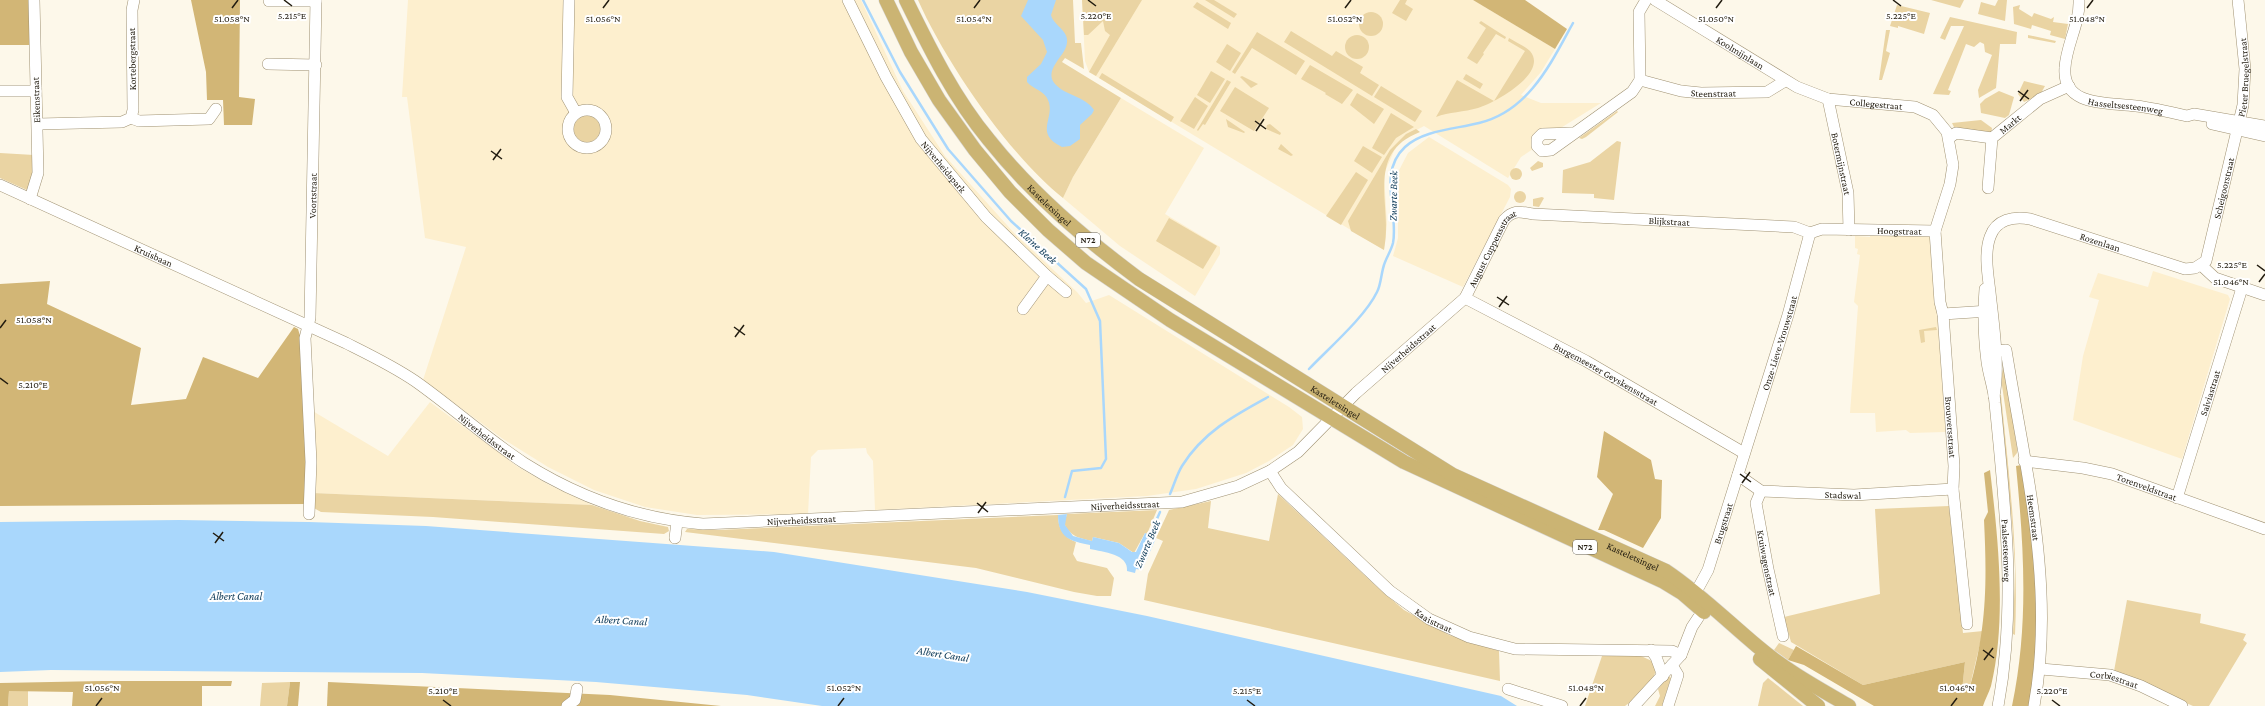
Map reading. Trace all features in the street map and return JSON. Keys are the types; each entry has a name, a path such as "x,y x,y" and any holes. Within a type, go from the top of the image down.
{"main road":[{"name":"Kasteletsingel","path":"886,0 911,52 939,100 975,150 1010,192 1048,230 1086,263 1130,294 1331,419 1410,466 1664,582 1682,593 1818,706"},
{"name":"Kasteletsingel","path":"906,0 927,44 954,90 988,140 1023,180 1060,216 1097,248 1140,279 1452,475 1666,571 1696,592 1776,661 1849,706"}],"street":[{"name":"Eikenstraat","path":"30,199 38,173 34,0"},
{"name":"Kortebergstraat","path":"131,118 133,110 132,10 134,0"},
{"path":"569,0 568,97 576,114"},
{"name":"Nijverheidspark","path":"848,0 886,77 922,139 986,217 1047,276 1066,292"},
{"path":"1572,133 1632,92 1640,80 1639,12 1646,0"},
{"name":"Koolmijnlaan","path":"1655,0 1785,81 1828,99"},
{"path":"2069,86 2065,68 2078,17 2079,0"},
{"name":"Pieter Bruegelstraat","path":"2238,0 2245,69 2243,105 2238,126"},
{"name":"Voortstraat","path":"269,1 316,1 316,65 310,318 308,326"},
{"path":"268,64 316,65"},
{"name":"Steenstraat","path":"1640,80 1680,91 1701,93 1768,92 1785,81"},
{"name":"Hasseltsesteenweg","path":"2069,86 2075,94 2085,100 2114,105 2135,105 2187,116 2192,120 2238,126 2265,126"},
{"name":"Markt","path":"1949,138 1956,134 1992,138 2040,99 2069,86"},
{"path":"0,91 36,91"},
{"name":"Collegestraat","path":"1828,99 1916,107 1938,119 1949,138"},
{"name":"Botermijnstraat","path":"1828,99 1848,193 1850,230"},
{"path":"38,124 122,122 131,118 138,121 209,119 216,109"},
{"name":"Hasseltsesteenweg","path":"2238,126 2265,136"},
{"name":"Scheigoorstraat","path":"2201,265 2209,256 2238,126"},
{"name":"Hoogstraat","path":"1810,232 1822,229 1935,231 1939,224 1951,181 1953,161 1949,138"},
{"name":"Markt","path":"1988,188 1992,138"},
{"name":"Kruisbaan","path":"0,185 308,326"},
{"name":"August Cuppensstraat","path":"1465,298 1504,220 1515,211 1527,213"},
{"name":"Blijkstraat","path":"1527,213 1794,227 1810,232"},
{"name":"Rozenlaan","path":"1999,224 2009,218 2020,217 2185,269 2196,268 2201,265"},
{"name":"Paalsesteenweg","path":"1998,706 2008,631 2010,591 2008,540 1994,396 1991,387 1991,352 1987,311 1987,281 1988,242 1992,232 1999,224"},
{"name":"Brouwersstraat","path":"1935,231 1940,302 1943,314 1954,466 1953,489 1967,624"},
{"name":"Onze-Lieve-Vrouwstraat","path":"1744,453 1788,315 1810,232"},
{"path":"2201,265 2215,278 2265,295"},
{"path":"1023,309 1047,276"},
{"name":"Salviastraat","path":"2177,498 2242,288"},
{"name":"Nijverheidsstraat","path":"308,326 391,366 416,382 502,448 546,476 622,508 677,522 731,524 1182,502 1238,486 1270,471 1298,452 1342,407 1465,298"},
{"name":"Burgemeester Geyskensstraat","path":"1465,298 1586,361 1744,453"},
{"path":"1943,314 1987,311"},
{"path":"308,326 305,338 311,462 309,514"},
{"name":"Heemstraat","path":"1991,352 2006,350 2041,579 2043,624 2041,669 2034,706"},
{"name":"Brugstraat","path":"1696,592 1708,570 1744,453"},
{"name":"Torenveldstraat","path":"2024,461 2083,468 2112,474 2265,529"},
{"name":"Kaaistraat","path":"1270,471 1282,488 1380,581 1408,604 1429,618 1469,636 1498,646 1515,649 1650,650 1672,651 1681,655"},
{"path":"1738,475 1761,490"},
{"name":"Stadswal","path":"1761,490 1854,494 1953,489"},
{"name":"Kruiwagenstraat","path":"1761,490 1756,503 1768,569 1783,636"},
{"path":"675,538 677,522"},
{"path":"1634,706 1681,655 1692,627 1698,618"},
{"path":"1650,650 1656,657 1663,676"},
{"path":"1668,706 1678,675 1672,665"},
{"name":"Corbiestraat","path":"2041,669 2110,675 2141,686 2182,706"},
{"path":"567,706 575,700 577,689"},
{"path":"1508,689 1562,706"}],"shaded area":[{"path":"0,0 31,0 32,45 0,45"},
{"path":"191,0 240,0 239,97 255,99 252,125 224,125 223,100 207,100 206,72"},
{"path":"408,0 861,0 903,91 945,156 1015,234 1077,292 1086,303 1109,295 1289,407 1302,417 1303,429 1293,445 1269,461 1246,473 1196,489 1147,496 875,510 873,461 867,453 866,448 818,450 811,457 808,514 697,515 645,507 594,490 548,467 503,439 423,380 466,247 425,238 407,97 402,97"},
{"path":"918,0 1073,0 1075,43 1081,43 1084,69 1065,58 1062,62 1121,98 1073,177 1063,198 1042,180 1022,158 981,106 945,51"},
{"path":"1082,0 1473,0 1555,49 1541,72 1521,95 1541,103 1601,103 1559,129 1540,129 1533,149 1521,157 1508,178 1424,126 1413,132 1401,141 1394,151 1384,174 1387,224 1384,250 1089,72 1085,61"},
{"path":"1082,0 1142,0 1096,76 1089,72 1110,35 1105,31 1103,21 1088,35 1084,35"},
{"path":"1205,0 1214,0 1237,14 1234,18"},
{"path":"1400,0 1407,0 1405,4 1413,9 1406,21 1392,13"},
{"path":"1473,0 1525,0 1567,29 1555,49"},
{"path":"1931,0 1964,0 1960,8"},
{"path":"1998,0 2007,0 2005,21 1978,14 1981,2 1995,6"},
{"path":"1197,2 1231,23 1228,29 1193,7"},
{"path":"1897,5 1930,13 1924,34 1898,26 1898,28 1890,26"},
{"path":"2020,5 2019,9 2032,17 2034,13 2051,19 2054,17 2053,22 2068,24 2065,39 2050,35 2051,31 2032,25 2031,29 2014,24 2013,7"},
{"path":"1371,12 1379,16 1383,24 1379,32 1371,36 1363,32 1359,24 1363,16"},
{"path":"1950,17 2017,32 2016,44 2000,44 1996,88 1979,98 1978,90 1992,55 1985,52 1984,44 1980,42 1974,47 1966,44 1948,90 1951,91 1949,95 1933,94 1964,26 1951,26 1945,40 1940,38"},
{"path":"1481,21 1506,37 1505,39 1496,34 1477,64 1467,58 1486,28 1479,23"},
{"path":"1886,30 1890,30 1886,51 1890,53 1882,80 1879,80"},
{"path":"1291,31 1332,56 1336,51 1363,67 1360,73 1379,85 1372,96 1284,42"},
{"path":"1257,32 1305,61 1296,75 1252,48 1235,74 1232,72"},
{"path":"1357,35 1362,36 1368,42 1368,52 1362,58 1357,59 1352,58 1346,52 1345,47 1346,42 1352,36"},
{"path":"2028,35 2056,41 2055,43 2028,38"},
{"path":"1509,38 1528,49 1534,60 1532,68 1518,86 1494,101 1525,51 1508,41"},
{"path":"1227,44 1241,53 1230,71 1216,62"},
{"path":"1310,65 1353,90 1342,104 1301,79"},
{"path":"1211,71 1225,79 1210,103 1197,95"},
{"path":"1102,73 1174,117 1171,122 1099,78"},
{"path":"1466,74 1483,84 1480,89 1463,79"},
{"path":"1242,76 1258,84 1251,88 1240,77"},
{"path":"1227,80 1231,82 1205,125 1203,124 1198,131 1197,130"},
{"path":"1457,80 1494,101 1478,108 1436,117"},
{"path":"2024,81 2045,86 2040,95 2024,102 2018,94"},
{"path":"1381,86 1422,111 1415,122 1374,97"},
{"path":"1235,87 1269,108 1254,131 1220,111"},
{"path":"1999,91 2014,97 2009,115 2005,118 1981,113 1980,104 1985,99"},
{"path":"1357,93 1384,109 1374,124 1350,105"},
{"path":"1195,97 1208,106 1194,129 1180,121"},
{"path":"1121,98 1204,148 1165,214 1220,247 1220,254 1195,296 1120,246 1063,198 1073,177"},
{"path":"1617,111 1618,112 1586,137 1582,139 1579,138"},
{"path":"1391,113 1414,127 1396,138 1384,155 1372,148"},
{"path":"587,116 596,120 600,129 596,138 587,142 578,138 574,129 578,120"},
{"path":"1226,119 1245,132 1244,133 1228,127"},
{"path":"1981,120 1992,128 1991,134 1955,129 1952,123"},
{"path":"1270,124 1281,133 1280,135 1266,129 1267,125"},
{"path":"1416,129 1420,132 1402,142 1392,154 1386,168 1384,183 1386,233 1384,250 1351,231 1348,221 1390,150 1406,134"},
{"path":"1429,137 1508,185 1511,189 1510,197 1463,287 1393,256 1398,238 1398,210 1394,180 1408,153"},
{"path":"1617,141 1621,142 1614,200 1594,198 1594,194 1562,193 1563,170 1590,162"},
{"path":"1281,144 1293,155 1291,156 1278,149"},
{"path":"1363,146 1382,157 1372,173 1354,161"},
{"path":"0,153 34,155 34,177 29,189 27,190 0,178"},
{"path":"1538,161 1543,163 1543,167 1532,171 1530,168"},
{"path":"1516,168 1520,170 1522,174 1520,178 1516,180 1512,178 1510,174 1512,170"},
{"path":"1356,172 1368,180 1341,225 1326,216"},
{"path":"1522,191 1525,192 1525,202 1518,203 1515,202 1514,195 1515,192"},
{"path":"1544,198 1539,207 1533,206 1533,199"},
{"path":"1169,218 1217,246 1203,269 1156,241"},
{"path":"1870,233 1926,234 1932,237 1945,423 1947,423 1948,426 1945,426 1945,432 1910,433 1906,430 1876,432 1875,413 1850,413 1858,306 1854,302 1860,255 1857,254 1858,249 1855,248 1855,236 1870,237"},
{"path":"2153,271 2228,295 2230,299 2182,459 2073,420 2083,356 2099,300 2089,297 2098,273 2148,287"},
{"path":"50,281 47,304 141,348 131,405 186,399 203,357 258,378 294,327 298,329 301,339 309,504 0,506 0,284"},
{"path":"1936,327 1937,330 1924,331 1925,342 1921,343 1919,330"},
{"path":"2003,369 2006,372 2017,448 2017,453 2013,458 2001,379"},
{"path":"1999,395 2001,395 2010,485 2016,575 2015,635 2013,634 2015,569 2012,523"},
{"path":"430,402 518,467 549,485 592,505 313,493 311,410 388,456"},
{"path":"1604,431 1651,460 1655,479 1662,480 1661,518 1643,548 1604,530 1598,530 1613,494 1597,477"},
{"path":"2021,465 2037,571 2038,641 2029,706 2012,706 2021,646 2023,616 2023,557 2016,466"},
{"path":"1990,470 1998,550 2000,606 1996,661 1991,686 1983,706 1874,706 1804,665 1788,660 1796,646 1863,685 1965,662 1962,691 1969,690 1979,646 1984,605 1984,520 1988,512 1984,473"},
{"path":"313,493 592,505 640,521 668,527 669,531 664,534 433,517 321,512 312,507"},
{"path":"1278,494 1376,586 1404,610 1449,635 1499,651 1500,681 1144,600 1148,574 1163,541 1156,538 1169,510 1211,501 1208,528 1269,541"},
{"path":"1949,506 1963,633 1983,631 1969,690 1962,691 1965,662 1863,685 1791,642 1784,617 1880,594 1875,509"},
{"path":"1157,510 1147,534 1145,533 1134,553 1119,543 1093,537 1092,541 1072,534 1064,523 1067,514"},
{"path":"1058,515 1062,532 1068,538 1076,542 1073,554 1077,561 1107,568 1114,578 1111,596 1097,596 1074,592 976,568 685,532 687,529 718,530"},
{"path":"2127,600 2201,614 2200,623 2246,634 2243,640 2247,643 2209,706 2193,706 2114,671"},
{"path":"1779,643 1794,650 1788,660 1774,650"},
{"path":"1602,656 1641,656 1654,662 1656,670 1654,676 1638,696 1625,706 1585,706"},
{"path":"1669,676 1671,678 1662,706 1655,706 1660,696 1658,689"},
{"path":"1768,678 1803,706 1758,706 1763,683"},
{"path":"232,681 231,686 202,686 202,706 72,706 73,692 9,691 8,706 0,706 0,683"},
{"path":"290,682 287,706 260,706 262,683"},
{"path":"290,682 300,682 298,706 287,706"},
{"path":"328,682 610,695 721,706 327,706"},
{"path":"9,691 28,691 28,706 8,706"}],"water":[{"path":"1028,0 1056,0 1051,15 1055,23 1065,33 1067,42 1064,51 1053,69 1052,79 1059,88 1086,102 1094,110 1092,114 1080,125 1080,139 1070,146 1062,147 1053,142 1047,131 1050,107 1048,100 1042,92 1027,82 1027,77 1041,64 1047,52 1043,40 1021,16"},
{"path":"1067,514 1065,525 1073,536 1092,541 1093,537 1119,543 1132,552 1136,552 1145,533 1156,538 1142,570 1136,569 1135,573 1127,571 1127,565 1120,557 1090,549 1090,545 1071,540 1066,537 1060,529 1058,515"},
{"name":"Albert Canal","path":"179,520 426,526 774,552 1027,592 1147,616 1501,696 1517,706 822,706 747,695 596,682 422,673 51,670 0,672 0,522"}],"waterway":[{"name":"Kleine Beek","path":"863,0 900,72 948,149 1011,221 1086,289 1100,321 1106,459 1101,468 1072,471 1065,497"},
{"name":"Zwarte Beek","path":"1309,369 1364,312 1378,289 1384,265 1393,243 1394,231 1390,181 1392,169 1397,157 1412,141 1421,137 1440,131 1479,123 1496,117 1512,108 1525,97 1547,69 1573,23"},
{"name":"Zwarte Beek","path":"1170,494 1182,466 1200,443 1220,426 1268,397"},
{"name":"Zwarte Beek","path":"1149,537 1160,512"}]}
